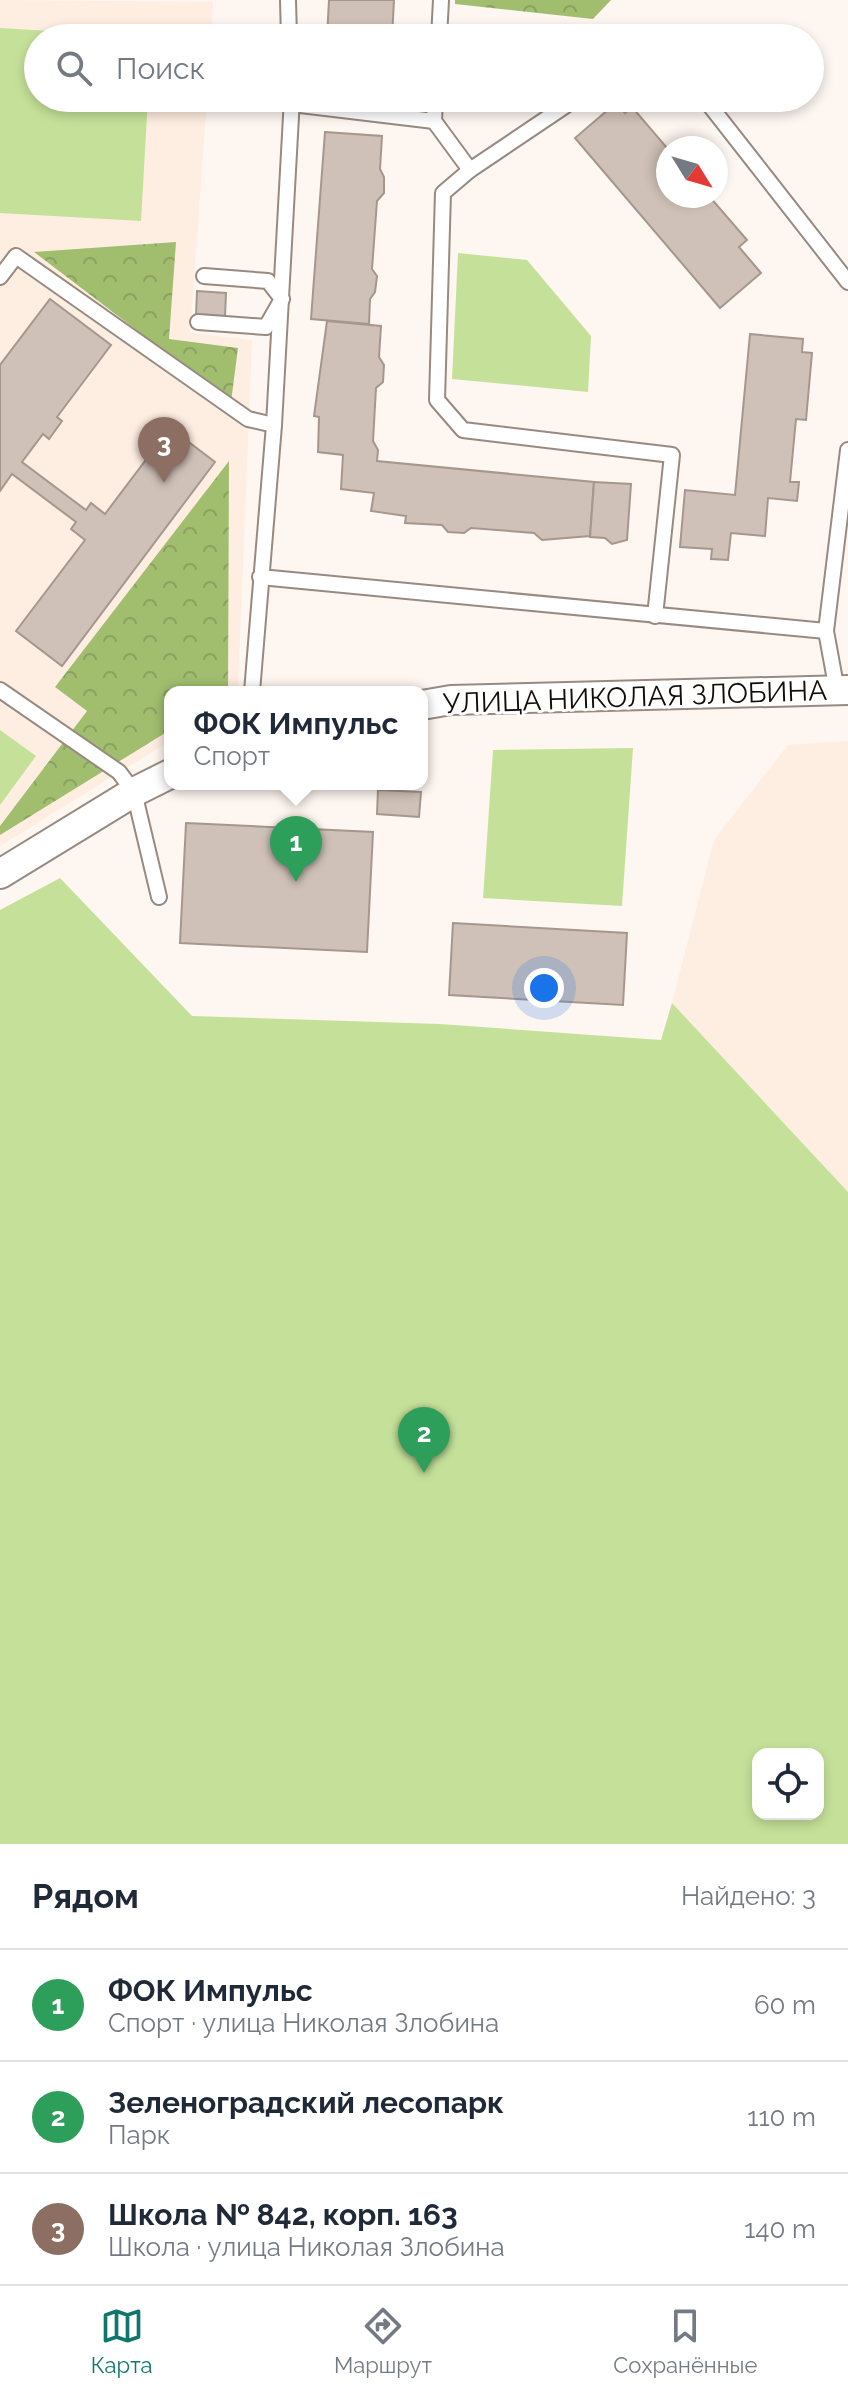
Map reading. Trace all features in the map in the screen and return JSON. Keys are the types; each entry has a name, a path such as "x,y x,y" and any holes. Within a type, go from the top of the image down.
{"street":[{"name":"УЛИЦА НИКОЛАЯ ЗЛОБИНА","path":"428,704 451,700 842,690"},
{"path":"0,874 164,777"}],"lane":[{"path":"288,0 289,24"},
{"path":"440,24 441,0"},
{"path":"252,686 274,425 291,112"},
{"path":"370,112 434,121"},
{"path":"434,112 434,121 470,170"},
{"path":"556,112 470,170 443,193 437,400 463,430 672,455 655,616"},
{"path":"715,112 848,282"},
{"path":"0,277 16,256 248,419 274,425"},
{"path":"204,276 268,281 282,299"},
{"path":"198,322 266,327 282,299"},
{"path":"842,690 826,631 848,454"},
{"path":"260,577 826,631"},
{"path":"0,690 119,772 134,792 159,897"}],"shaded area":[{"path":"0,0 213,2 212,24 24,24 24,112 206,112 190,333 252,340 238,686 164,686 164,745 0,846"},
{"path":"848,741 848,1192 672,1003 714,840 788,745"}],"green space":[{"path":"455,0 611,0 593,19 455,4"},
{"path":"0,28 24,29 24,112 147,112 141,221 0,213"},
{"path":"176,242 169,339 238,348 231,402 34,252"},
{"path":"458,253 527,260 591,336 588,392 452,379"},
{"path":"229,461 228,686 164,686 164,734 0,835 0,826 87,711 55,687"},
{"path":"0,730 36,756 0,805"},
{"path":"633,748 622,906 483,898 493,750"},
{"path":"60,878 192,1016 440,1024 661,1040 672,1003 848,1192 848,1844 0,1844 0,910"}],"building":[{"path":"329,0 394,0 393,24 328,24"},
{"path":"605,112 636,112 657,136 656,208 719,208 747,240 739,247 761,273 720,308 575,138"},
{"path":"325,132 382,136 380,169 384,177 384,193 377,201 372,269 377,276 375,292 370,299 369,324 311,319"},
{"path":"197,291 226,293 225,317 196,316"},
{"path":"50,299 111,345 57,417 62,421 49,439 43,434 22,462 86,510 91,503 105,514 170,428 215,462 62,666 16,631 85,540 71,529 76,522 12,474 0,491 0,365"},
{"path":"327,321 381,326 379,357 384,365 383,382 376,388 373,441 378,450 377,461 594,482 590,536 542,540 534,533 471,528 464,533 448,532 442,525 405,523 406,516 371,511 374,493 341,489 343,455 318,452 319,417 314,416"},
{"path":"750,334 803,339 802,352 812,353 806,420 796,419 790,482 799,482 797,501 768,498 765,536 731,533 728,560 711,559 712,549 680,547 685,490 735,495"},
{"path":"594,482 631,484 627,540 612,544 605,538 590,537"},
{"path":"378,790 421,792 419,817 377,814"},
{"path":"186,823 373,832 367,952 180,943"},
{"path":"453,923 627,933 623,1005 449,995"}],"place":[{"name":"Школа № 842, корп. 163","path":"164,483"},
{"name":"ФОК Импульс","path":"296,882"},
{"name":"Зеленоградский лесопарк","path":"424,1473"}]}
